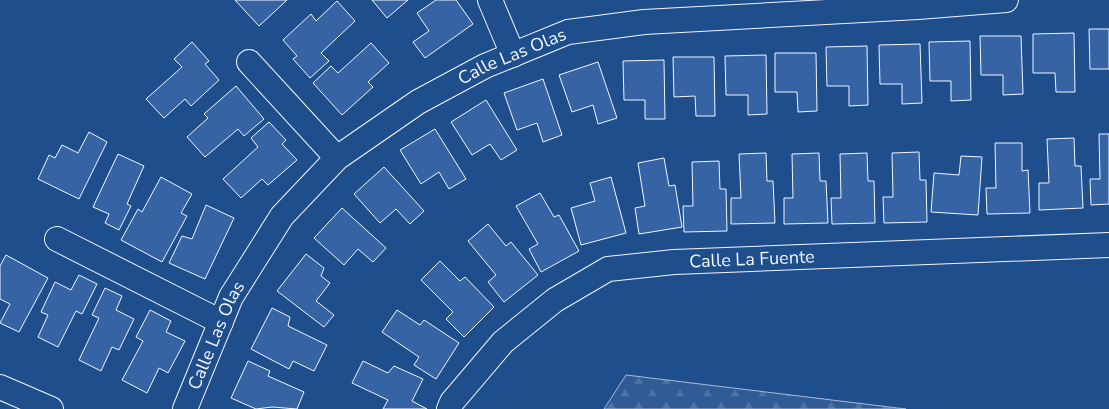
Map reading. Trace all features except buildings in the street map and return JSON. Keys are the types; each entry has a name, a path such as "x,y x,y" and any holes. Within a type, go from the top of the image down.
{"street":[{"path":"490,0 513,55"},
{"name":"Calle Las Olas","path":"184,409 231,297 282,216 338,158 418,102 485,66 568,32 644,22 1006,0"},
{"path":"249,62 338,158"},
{"path":"57,239 221,322"},
{"name":"Calle La Fuente","path":"449,409 452,402 503,342 555,300 608,269 674,262 1109,245"},
{"path":"0,387 51,409"}],"green space":[{"path":"626,375 906,409 604,409"}]}
